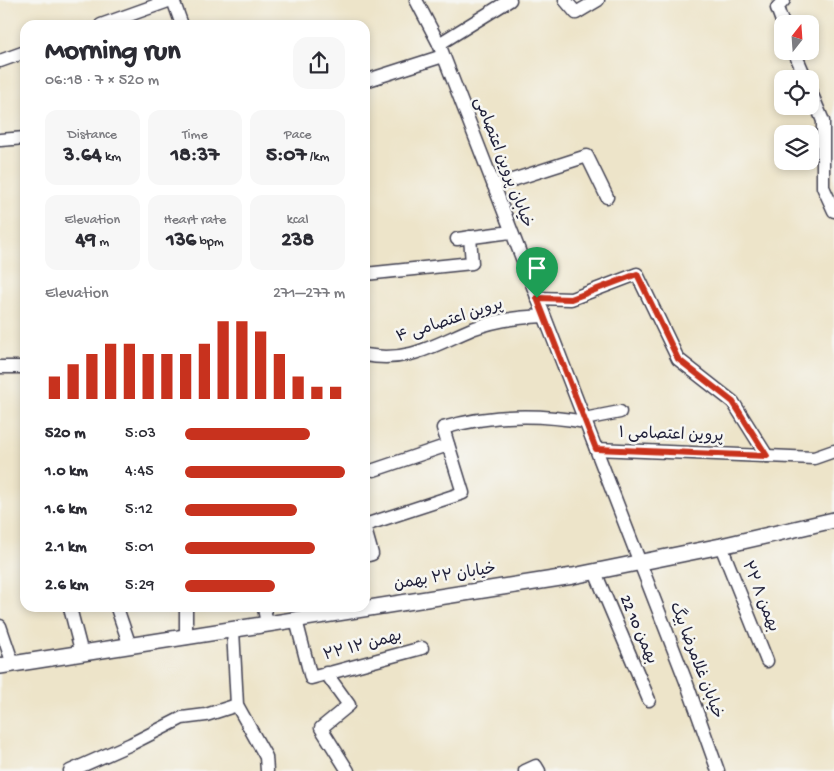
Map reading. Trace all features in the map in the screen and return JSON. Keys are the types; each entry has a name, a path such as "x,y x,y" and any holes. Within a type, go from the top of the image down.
{"main road":[{"name":"خیابان ۲۲ بهمن","path":"370,605 595,572 833,522"},
{"name":"خیابان ۲۲ بهمن","path":"6,665 296,620 325,612"}],"street":[{"path":"119,20 172,0 180,20"},
{"name":"خیابان پروین اعتصامی","path":"416,0 441,50 640,563"},
{"path":"370,79 441,50 510,0"},
{"path":"565,0 576,13 598,0"},
{"path":"780,15 777,8 784,0"},
{"path":"0,61 20,54"},
{"path":"819,111 823,121 823,187 834,211"},
{"path":"0,140 20,138"},
{"path":"494,186 587,156 607,197"},
{"path":"370,273 472,263 463,238 512,232"},
{"path":"537,298 571,299 637,274 678,359 733,402 767,456"},
{"name":"پروین اعتصامی ۴","path":"370,356 398,357 419,352 473,328 499,320 526,316 544,316"},
{"path":"0,367 20,367"},
{"path":"370,523 462,493 443,428 486,418 511,415 536,415 585,420 620,412"},
{"path":"374,470 448,445"},
{"name":"پروین اعتصامی ۱","path":"596,449 814,458 833,454"},
{"name":"۲۲ بهمن ۸","path":"721,546 768,661"},
{"name":"خیابان غلامرضا بیگ","path":"640,563 688,684 718,771"},
{"name":"22 بهمن 10","path":"595,572 649,700"},
{"path":"71,612 82,654"},
{"path":"118,612 130,646"},
{"path":"186,612 186,638"},
{"path":"265,612 267,624"},
{"name":"۲۲ بهمن ۱۲","path":"296,620 311,678 422,648"},
{"path":"0,626 6,665"},
{"path":"232,630 237,705 266,758 267,771"},
{"path":"326,673 348,705 321,728 348,771"},
{"path":"70,771 131,744 182,718 206,715 237,705"},
{"path":"525,771 536,766 539,771"}],"route":[{"path":"637,274 678,359 733,402 767,456 596,449 537,298 571,299 637,274"}]}
